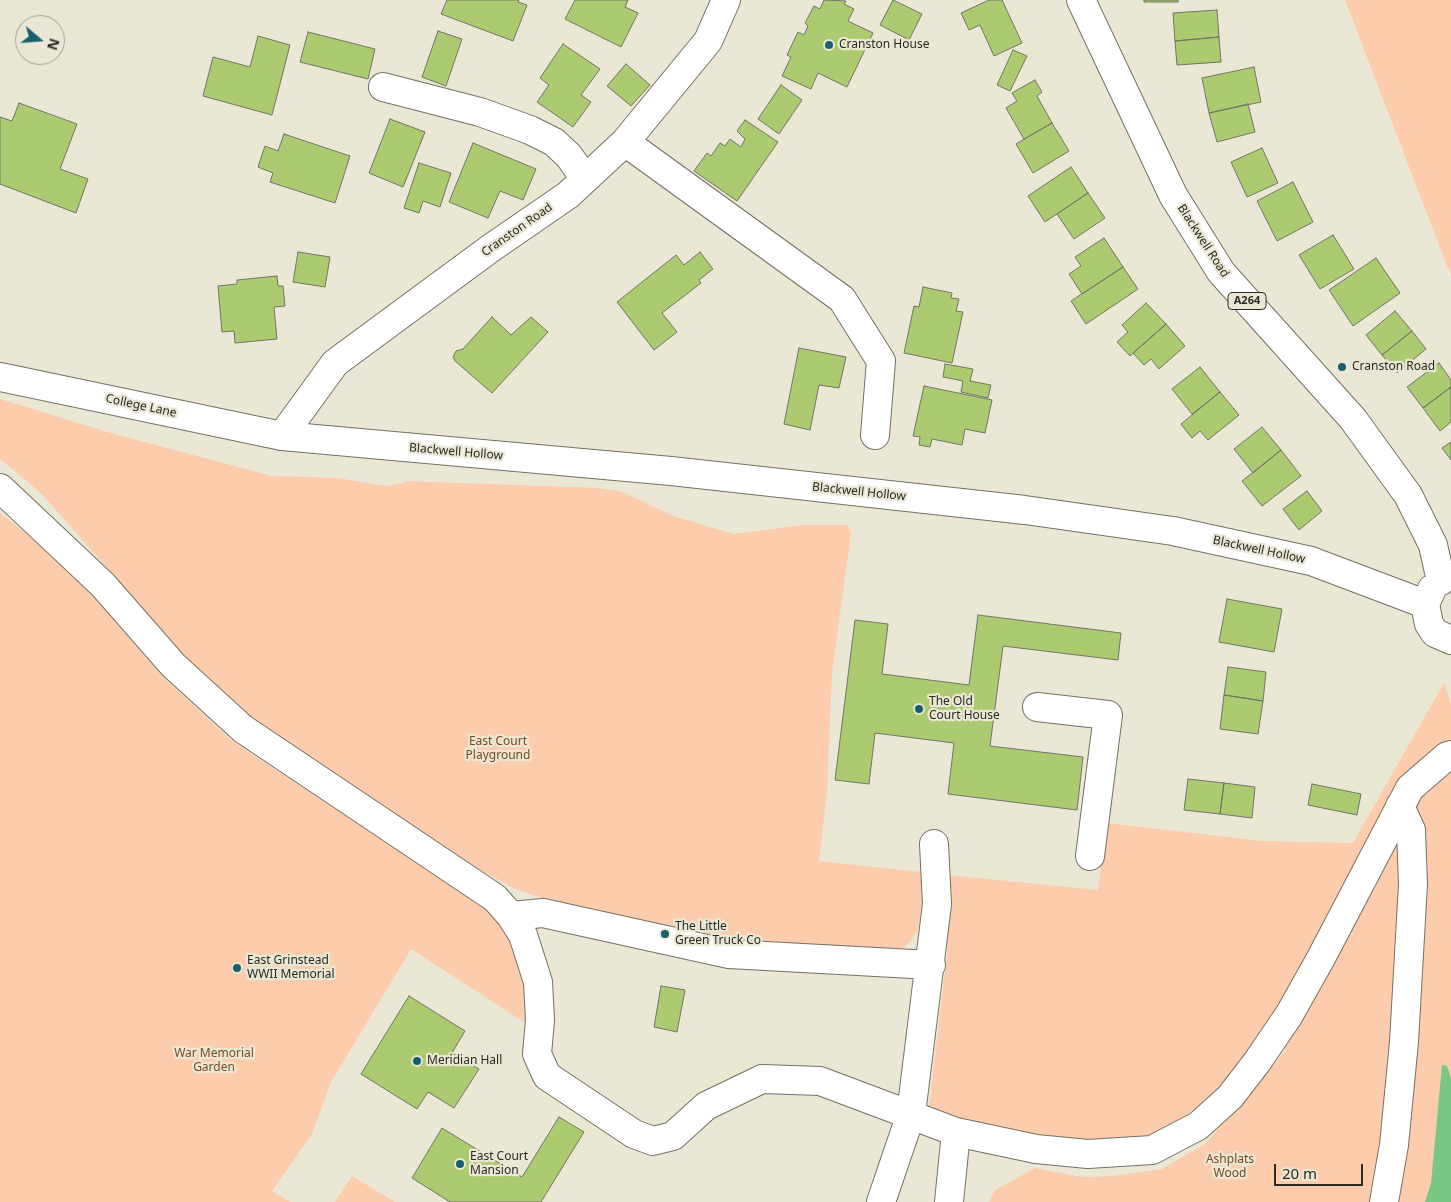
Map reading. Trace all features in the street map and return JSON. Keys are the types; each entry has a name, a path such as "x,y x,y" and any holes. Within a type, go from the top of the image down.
{"main road":[{"name":"Cranston Road","path":"282,436 335,363 490,248 568,195 625,142 708,41 726,0"},
{"name":"Blackwell Road","path":"1081,0 1173,195 1221,272 1353,419 1408,495 1433,545 1446,579"},
{"path":"384,87 480,112 530,130 554,142 569,156 585,179"},
{"path":"625,142 842,299 881,361 874,435"},
{"name":"College Lane","path":"0,377 282,436"},
{"name":"Blackwell Hollow","path":"282,436 680,472 1025,510 1124,524 1173,532 1311,561 1425,604"},
{"path":"0,488 103,585 172,665 243,729 496,898 511,916 523,935 538,982 540,1020 537,1054 547,1076 634,1134 653,1141 672,1136 706,1106 762,1079 820,1081 956,1132 1036,1149 1088,1154 1152,1150 1198,1126 1230,1097 1288,1015 1410,788 1447,756 1451,755"},
{"path":"1446,579 1433,587 1425,604 1428,624 1449,647"},
{"path":"1037,707 1108,715 1090,856"},
{"path":"1384,1202 1394,1145 1404,1042 1413,884 1411,830 1400,806"},
{"path":"881,1202 911,1114 931,965 936,904 934,844"},
{"path":"511,916 543,913 729,954 931,965"},
{"path":"949,1202 956,1132"}],"green space":[{"path":"1345,0 1451,0 1451,275 1447,266"},
{"name":"East Court Playground","path":"0,399 111,433 272,476 338,478 386,486 406,481 599,488 623,492 673,516 734,534 802,525 847,525 851,533 832,674 827,792 819,861 921,872 922,902 918,929 911,941 899,951 865,950 730,938 573,908 513,888 463,860 324,773 252,718 183,654 41,493 0,459"},
{"name":"War Memorial Garden","path":"0,513 27,534 91,594 160,674 232,741 488,909 514,940 525,981 530,1014 524,1022 411,949 331,1082 312,1134 272,1191 290,1202 0,1202"},
{"name":"Ashplats Wood","path":"1444,683 1451,704 1451,1202 989,1202 995,1190 1035,1168 1082,1177 1113,1176 1162,1169 1206,1143 1287,1049 1257,1042 1220,1089 1181,1119 1153,1135 1091,1140 1037,1135 959,1119 929,1106 947,955 948,875 1098,890 1107,823 1262,841 1353,843"},
{"path":"352,1176 395,1202 335,1202"}],"shaded area":[{"path":"1442,1065 1447,1066 1451,1078 1451,1202 1425,1202 1431,1183"}],"building":[{"path":"447,0 519,0 518,2 527,5 513,41 441,14"},
{"path":"575,0 628,0 625,7 638,13 621,47 565,19"},
{"name":"Cranston House","path":"824,0 846,1 844,4 854,9 848,21 873,33 847,87 818,73 811,89 782,76 791,57 787,55 798,32 804,35 808,26 805,23 814,6 820,9"},
{"path":"893,0 922,14 909,40 880,25"},
{"path":"989,0 1002,0 1022,43 994,56 980,25 969,30 961,13"},
{"path":"1144,0 1178,0 1178,2 1144,2"},
{"path":"1217,10 1219,37 1175,41 1173,13"},
{"path":"438,31 462,39 446,86 422,77"},
{"path":"308,32 375,49 368,79 300,62"},
{"path":"258,36 290,45 272,115 203,96 213,57 250,67"},
{"path":"1219,37 1221,62 1177,65 1175,41"},
{"path":"563,44 600,69 581,95 591,102 573,127 537,102 549,85 540,78"},
{"path":"1013,50 1027,56 1010,91 997,85"},
{"path":"626,64 650,85 631,106 607,86"},
{"path":"1254,67 1261,102 1209,113 1202,78"},
{"path":"1035,80 1042,92 1037,96 1052,123 1024,139 1006,108 1017,101 1012,93"},
{"path":"781,85 802,100 779,134 758,119"},
{"path":"19,103 77,124 60,169 88,179 76,213 0,184 0,117 12,121"},
{"path":"1248,104 1255,132 1217,142 1209,113"},
{"path":"390,119 425,132 403,187 369,173"},
{"path":"745,120 778,142 737,201 694,171 707,153 711,156 720,143 725,146 730,139 741,147 745,139 737,131"},
{"path":"1052,123 1069,151 1033,173 1016,144"},
{"path":"284,134 350,156 335,203 270,182 273,173 258,167 265,146 278,151"},
{"path":"473,143 536,169 523,200 500,191 488,218 449,202"},
{"path":"1262,148 1278,183 1247,197 1231,162"},
{"path":"419,163 451,173 440,207 423,201 419,213 404,208"},
{"path":"1071,167 1088,193 1045,222 1028,196"},
{"path":"1293,182 1313,222 1277,241 1257,201"},
{"path":"1088,193 1105,218 1074,239 1057,214"},
{"path":"1333,235 1354,269 1320,289 1299,255"},
{"path":"1104,238 1123,267 1082,294 1069,274 1081,266 1075,257"},
{"path":"298,252 330,257 325,287 293,282"},
{"path":"700,252 713,269 699,280 701,283 662,313 677,332 654,350 617,302 676,255 684,265"},
{"path":"1376,258 1400,293 1353,326 1329,290"},
{"path":"1123,267 1138,289 1086,324 1071,301"},
{"path":"277,276 278,286 283,286 285,306 274,307 277,339 235,343 234,331 222,332 218,286 237,284 237,280"},
{"path":"923,287 952,293 951,298 959,299 956,311 963,312 952,363 904,353 914,306 919,307"},
{"path":"1146,303 1166,324 1130,356 1117,342 1128,332 1122,325"},
{"path":"1395,311 1412,331 1382,355 1366,335"},
{"path":"492,317 511,335 531,317 548,332 492,393 455,361 453,357 456,351 463,349"},
{"path":"1166,324 1185,346 1159,369 1151,359 1144,365 1133,353"},
{"path":"1412,331 1426,349 1397,373 1382,355"},
{"path":"799,348 846,357 839,388 819,385 810,430 784,424"},
{"path":"1439,363 1451,380 1451,387 1423,408 1407,387"},
{"path":"945,364 973,369 970,381 991,385 988,398 961,392 963,381 943,377"},
{"path":"1200,367 1220,392 1192,414 1172,389"},
{"path":"924,386 992,400 985,433 965,429 962,445 932,439 930,447 919,445 920,437 913,436"},
{"path":"1451,387 1451,422 1440,431 1423,408"},
{"path":"1220,392 1239,415 1208,440 1200,431 1192,438 1181,424"},
{"path":"1262,427 1281,450 1253,473 1234,449"},
{"path":"1451,442 1451,460 1442,448"},
{"path":"1281,450 1301,476 1262,506 1242,481"},
{"path":"1307,491 1322,511 1299,530 1283,509"},
{"path":"1227,599 1282,609 1274,652 1219,642"},
{"name":"The Old Court House","path":"978,615 1121,633 1118,660 1003,646 990,746 1083,757 1077,810 948,794 954,743 875,733 869,784 835,780 855,620 888,624 882,674 969,685"},
{"path":"1228,667 1266,672 1263,701 1224,695"},
{"path":"1224,695 1263,701 1258,734 1220,729"},
{"path":"1188,779 1224,783 1220,814 1184,810"},
{"path":"1224,783 1255,787 1252,818 1220,814"},
{"path":"1312,784 1361,794 1357,815 1308,805"},
{"path":"661,986 685,990 677,1032 654,1027"},
{"name":"Meridian Hall","path":"409,996 465,1031 452,1053 479,1069 454,1108 428,1092 417,1109 361,1074"},
{"name":"East Court Mansion","path":"559,1117 584,1132 541,1202 450,1202 412,1178 442,1128 522,1177"}],"place":[{"name":"Cranston House","path":"829,45"},
{"name":"Cranston Road","path":"1342,367"},
{"name":"The Old Court House","path":"919,709"},
{"name":"The Little Green Truck Co","path":"665,934"},
{"name":"East Grinstead WWII Memorial","path":"237,968"},
{"name":"Meridian Hall","path":"417,1061"},
{"name":"East Court Mansion","path":"460,1164"}]}
